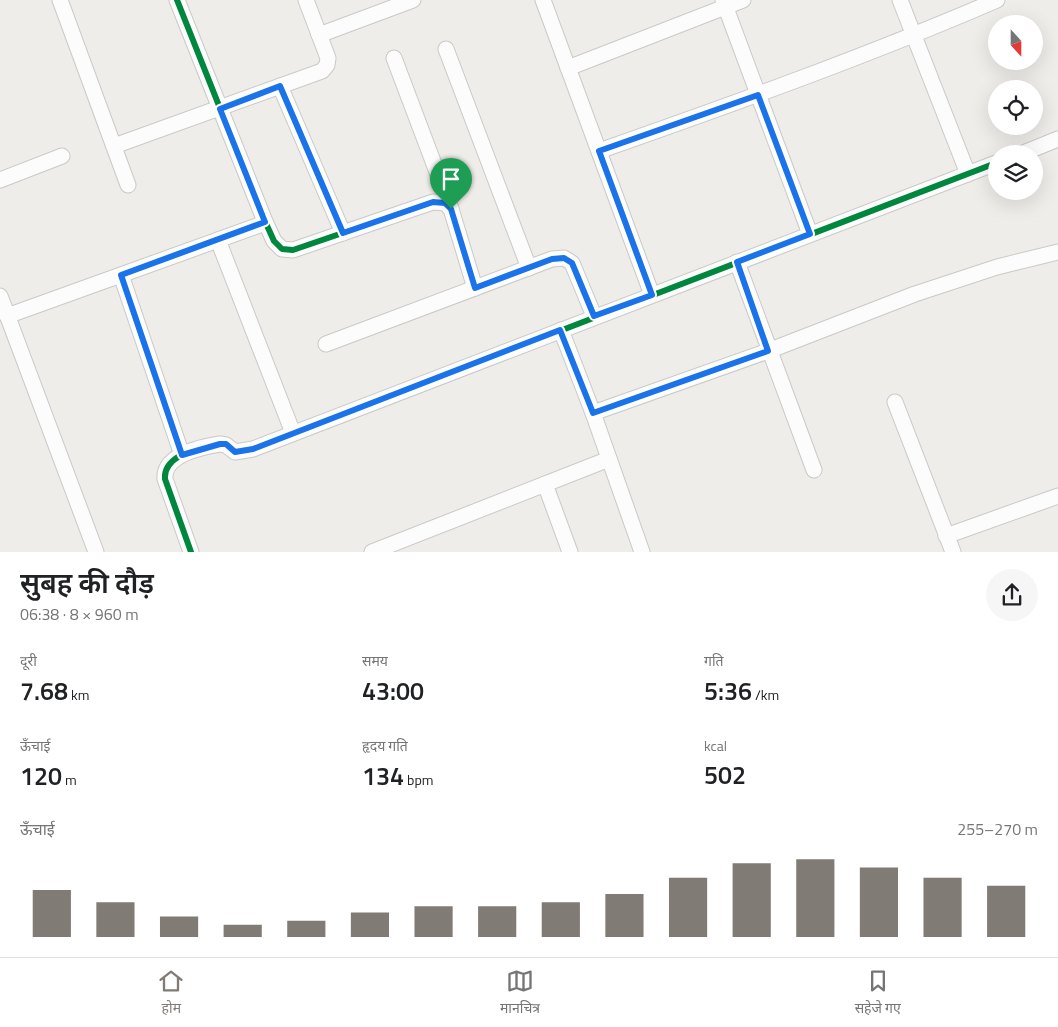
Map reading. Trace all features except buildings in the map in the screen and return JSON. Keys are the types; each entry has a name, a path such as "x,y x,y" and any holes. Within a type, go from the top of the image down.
{"street":[{"path":"60,0 128,185"},
{"path":"177,0 265,222 274,241 282,249 293,250 433,202 445,203 451,209"},
{"path":"114,146 322,71 327,65 328,58 306,0"},
{"path":"319,35 413,0"},
{"path":"543,0 652,295"},
{"path":"568,68 724,3 743,0"},
{"path":"900,0 968,174"},
{"path":"599,151 758,95 914,36 997,0"},
{"path":"724,3 810,234"},
{"path":"446,49 529,268"},
{"path":"394,58 451,209 475,288"},
{"path":"280,86 343,233"},
{"path":"1043,145 1058,139"},
{"path":"1,177 62,156"},
{"path":"191,552 164,472 168,464 182,455 220,444 226,444 235,452 244,452 988,166"},
{"path":"7,316 265,222"},
{"path":"218,240 293,433"},
{"path":"593,413 768,351 915,294 997,268 1058,252"},
{"path":"326,344 552,259 564,258 572,263 594,316"},
{"path":"737,262 768,351 814,470"},
{"path":"121,275 182,455"},
{"path":"0,296 96,552"},
{"path":"560,330 610,459 642,552"},
{"path":"895,402 953,552"},
{"path":"372,552 610,459"},
{"path":"545,484 570,552"},
{"path":"946,536 1058,496"}],"cycle path":[{"path":"177,0 264,219 274,241 282,249 293,250 433,202 445,203 451,209 475,288"},
{"path":"191,552 165,479 166,471 170,464 185,454 203,447 220,444 226,445 235,452 253,449 988,166"}],"route":[{"path":"280,86 343,233 433,202 445,203 451,209 475,288 552,259 564,258 572,263 594,316 652,295 599,151 758,95 810,234 737,262 768,351 593,413 560,330 244,452 235,452 226,444 220,444 182,455 121,275 265,222 220,109 280,86"}]}
